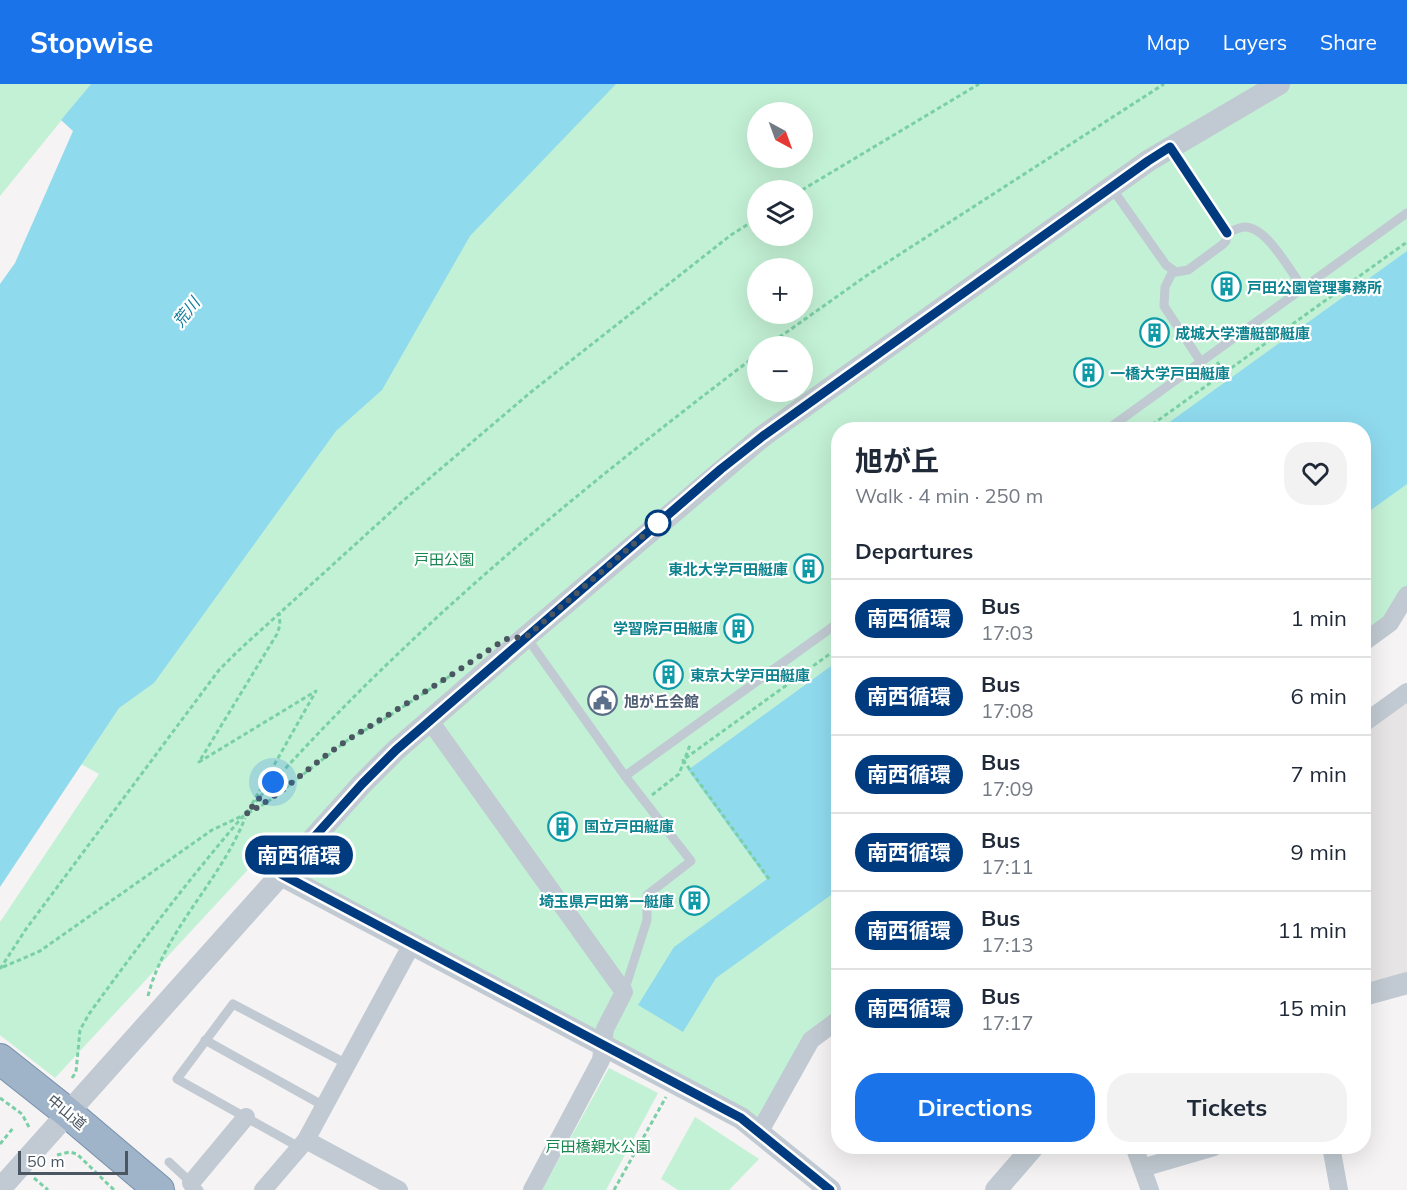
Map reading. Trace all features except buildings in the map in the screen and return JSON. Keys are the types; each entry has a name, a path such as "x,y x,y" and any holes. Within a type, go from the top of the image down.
{"highway":[{"name":"中山道","path":"0,1059 45,1114 134,1190"},
{"name":"中山道","path":"0,1082 159,1190"}],"street":[{"path":"0,1189 45,1114 151,1018 362,784 526,637 763,436 1111,187 1170,147 1279,84"},
{"path":"1371,637 1390,623 1407,595"},
{"path":"1371,718 1407,692"},
{"path":"430,721 624,992 605,1029 601,1060 532,1190"},
{"path":"281,874 674,1082 760,1131 830,1190"},
{"path":"263,1190 303,1143 412,944"},
{"path":"1371,993 1407,984"},
{"path":"760,1131 811,1040 831,1025"},
{"path":"195,1186 246,1117"},
{"path":"303,1143 399,1190"},
{"path":"996,1190 1027,1154"},
{"path":"1137,1154 1150,1190"},
{"path":"1142,1168 1190,1154"},
{"path":"1332,1154 1339,1190"}],"lane":[{"path":"1111,187 1166,265 1173,271 1188,270 1222,245 1226,241 1227,233 1170,147"},
{"path":"1117,422 1407,213"},
{"path":"1227,233 1243,226 1257,229 1269,241 1303,288"},
{"path":"1173,271 1165,287 1164,306 1201,362"},
{"path":"625,776 831,628"},
{"path":"526,637 625,776 691,861 647,895 647,921 624,992"},
{"path":"303,1143 246,1117 177,1079 233,1004 347,1064"},
{"path":"205,1040 324,1106"},
{"path":"169,1162 195,1186"}],"path":[{"path":"813,183 979,84"},
{"path":"781,336 866,276 1164,84"},
{"path":"1,969 26,928 219,670 404,500 531,392 731,235 747,225"},
{"path":"1156,422 1407,242"},
{"path":"0,1144 45,1114 76,1072 80,1030 92,1008 193,873 331,720 446,610 571,501 747,363"},
{"path":"151,1018 147,1001 160,959 234,846 246,814 316,691 199,762 277,634 280,625 279,613"},
{"path":"683,760 831,653"},
{"path":"1,969 40,951 212,830 266,804 353,736 377,724 453,674"},
{"path":"644,801 679,774 695,726"},
{"path":"683,760 769,879"},
{"path":"615,1190 674,1082"},
{"path":"0,1098 45,1114 70,1152 77,1154 114,1190"},
{"path":"33,1177 48,1190"}],"shaded area":[{"path":"1407,700 1407,973 1371,981 1371,726"}],"green space":[{"path":"0,84 91,84 0,196"},
{"name":"戸田公園","path":"383,84 1407,84 1407,593 1371,634 1371,422 831,422 831,1025 811,1040 760,1131 256,861 55,1078 0,1035 0,922 99,774 0,719 0,557"},
{"name":"戸田橋親水公園","path":"609,1068 658,1093 606,1190 542,1190"},
{"path":"695,1117 759,1159 729,1190 678,1190 661,1179"}],"water":[{"name":"荒川","path":"91,84 616,84 470,236 382,390 336,431 154,683 119,708 0,887 0,284 15,263 73,131 61,120"},
{"path":"1407,251 1407,484 1371,510 1371,422 1170,422"},
{"path":"831,666 831,895 716,978 683,1032 638,1005 674,947 767,879 688,770"}],"bus line":[{"name":"南西循環","path":"830,1190 760,1131 741,1118 281,874 362,784 396,750 721,469 763,436 1148,161 1170,147 1227,233"}],"place":[{"name":"戸田公園管理事務所","path":"1226,287"},
{"name":"成城大学漕艇部艇庫","path":"1154,333"},
{"name":"一橋大学戸田艇庫","path":"1089,373"},
{"name":"東北大学戸田艇庫","path":"809,569"},
{"name":"学習院戸田艇庫","path":"739,628"},
{"name":"東京大学戸田艇庫","path":"669,675"},
{"name":"旭が丘会館","path":"603,701"},
{"name":"国立戸田艇庫","path":"563,826"},
{"name":"埼玉県戸田第一艇庫","path":"695,901"}],"route":[{"path":"273,782 246,814 266,804 353,736 377,724 501,642 509,638 526,637 658,523"}]}
